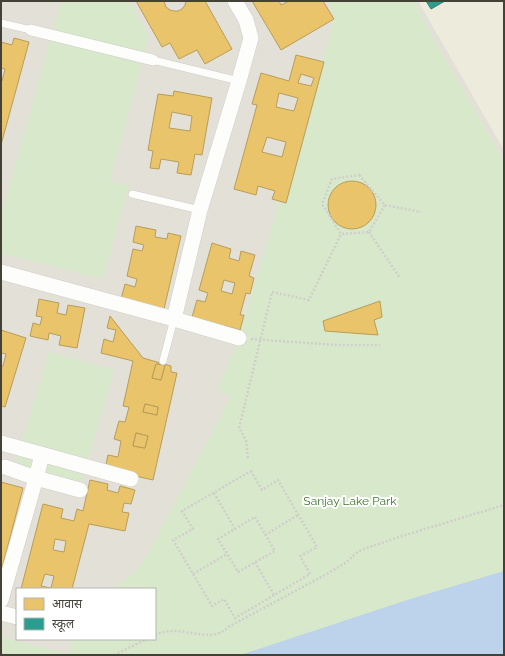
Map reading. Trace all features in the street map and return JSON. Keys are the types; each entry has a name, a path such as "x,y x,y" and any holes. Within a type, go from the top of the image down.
{"street":[{"path":"174,319 200,210 251,38 246,20 235,1"},
{"path":"31,30 153,60"},
{"path":"1,272 239,338"},
{"path":"1,443 131,479"},
{"path":"1,600 42,455"},
{"path":"5,468 80,490"},
{"path":"1,613 16,617"}],"lane":[{"path":"1,23 31,30"},
{"path":"153,60 239,80"},
{"path":"132,194 200,210"},
{"path":"163,361 174,319"}],"path":[{"path":"341,234 322,204 332,179 360,175 384,205 421,212"},
{"path":"369,232 384,205"},
{"path":"341,234 369,232"},
{"path":"369,232 400,278"},
{"path":"248,458 246,440 239,428 272,292 309,300 341,234"},
{"path":"260,339 380,345"},
{"path":"251,471 262,490 278,480 317,547 300,556 310,574 235,618 224,599 212,606 174,540 193,529 182,511 214,493 251,471"},
{"path":"214,493 235,529"},
{"path":"156,634 170,631 210,635 221,633 230,626 325,575 347,562 354,555 369,546 504,505"},
{"path":"265,535 298,515"},
{"path":"255,517 275,551 238,572 218,538 235,529 255,517"},
{"path":"193,574 228,554"},
{"path":"255,562 274,595"},
{"path":"114,655 145,640"},
{"path":"1,654 8,655"}],"shaded area":[{"path":"1,1 504,1 504,366 156,588 16,588 16,640 144,640 126,655 1,655"},
{"path":"418,1 504,1 504,150"}],"green space":[{"path":"61,1 129,1 149,36 110,181 129,185 103,279 1,253 1,215"},
{"name":"Sanjay Lake Park","path":"329,1 414,1 431,35 504,160 504,655 1,655 1,637 68,654 73,640 156,640 156,588 117,588 142,564 231,396 217,390 235,349 334,19"},
{"path":"49,351 114,370 80,487 14,468"}],"water":[{"path":"504,571 504,655 240,655 407,600"}],"building: आवास":[{"path":"136,1 164,1 166,7 170,10 178,11 182,9 186,1 205,1 232,49 205,64 197,50 179,59 170,43 162,47"},
{"path":"252,1 279,1 281,5 289,1 323,1 334,19 281,50"},
{"path":"14,38 29,42 1,145 1,81 5,69 1,68 1,42 12,45"},
{"path":"296,55 324,62 286,203 272,199 275,191 258,186 256,195 234,189 257,105 252,104 261,73 289,81","holes":["301,74 314,78 311,86 298,83","279,93 298,98 294,111 276,107","267,137 286,142 282,157 262,152"]},
{"path":"174,91 212,98 202,155 195,154 191,175 177,173 179,162 161,159 159,169 150,168 153,151 148,150 158,94 173,96","holes":["172,112 192,116 190,131 169,128"]},
{"path":"352,181 361,183 369,188 374,196 376,205 374,214 369,222 361,227 352,229 343,227 335,222 330,214 328,205 330,196 335,188 343,183"},
{"path":"136,226 156,230 155,237 167,239 168,233 181,236 164,309 121,299 125,284 135,287 137,279 127,276 133,249 142,251 144,245 133,242"},
{"path":"212,243 231,249 229,258 239,261 241,251 255,255 249,276 254,278 250,294 246,293 240,315 244,315 240,330 192,317 197,300 205,302 208,293 199,290","holes":["224,280 235,283 232,294 221,291"]},
{"path":"39,299 59,303 57,313 66,315 68,305 85,308 77,348 59,345 61,336 49,333 48,340 30,336 33,323 40,325 42,317 36,316"},
{"path":"380,301 382,317 374,320 378,335 325,331 323,321"},
{"path":"110,316 143,358 171,366 171,372 177,373 153,480 105,469 108,455 118,457 121,441 114,439 119,421 125,422 129,407 123,406 133,361 101,353 104,339 113,342 116,330 107,328","holes":["156,364 165,365 161,380 152,378","145,404 158,407 157,415 143,412","136,433 148,436 145,448 133,446"]},
{"path":"1,330 26,338 5,407 1,406 1,366 3,366 6,354 1,353"},
{"path":"156,364 165,365 161,380 152,378"},
{"path":"145,404 158,407 157,415 143,412"},
{"path":"136,433 148,436 145,448 133,446"},
{"path":"90,480 108,484 107,490 118,493 120,486 135,490 131,504 124,503 122,512 129,513 125,531 89,524 72,588 51,588 21,588 43,504 63,509 61,518 74,521 77,509 83,511","holes":["55,539 66,541 64,552 53,550","45,574 54,576 51,588 41,586"]},
{"path":"1,482 23,488 1,572"}],"building: स्कूल":[{"path":"426,1 445,1 431,9"}]}
